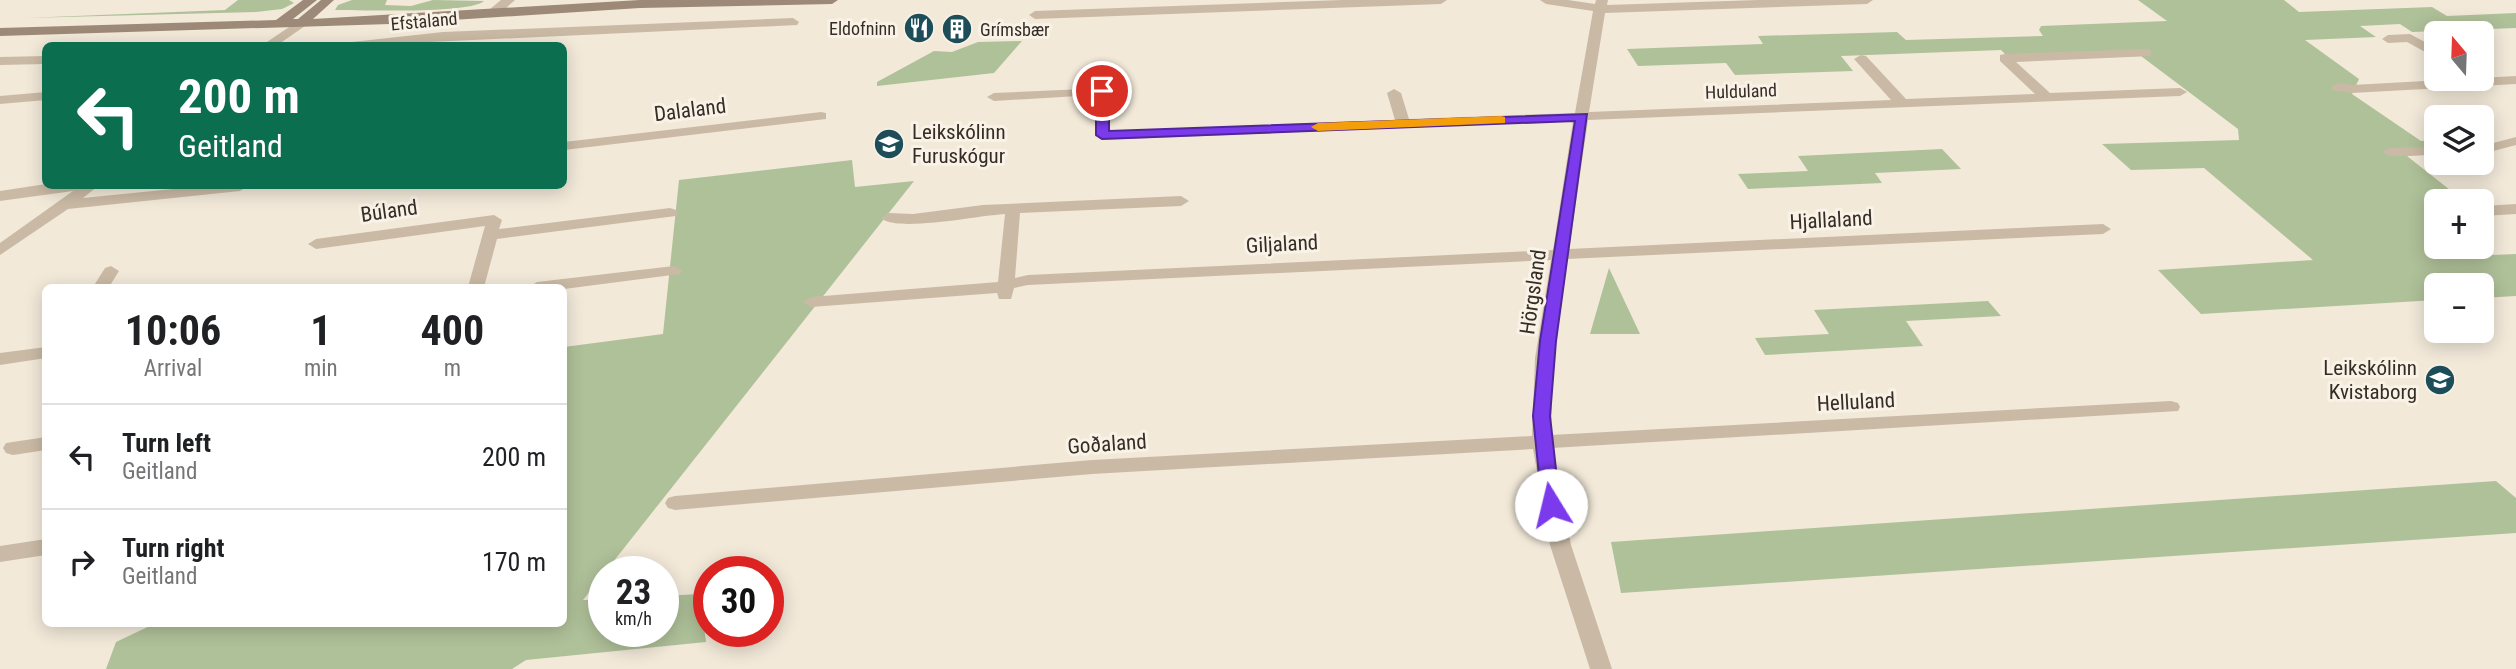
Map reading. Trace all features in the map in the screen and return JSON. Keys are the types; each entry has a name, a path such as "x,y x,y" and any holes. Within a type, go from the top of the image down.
{"main road":[{"path":"0,32 280,23 296,18 311,7 328,0"},
{"path":"639,5 666,0"},
{"path":"0,24 430,18 473,13 639,5 832,0"},
{"path":"311,7 473,13"}],"street":[{"path":"494,12 509,0"},
{"path":"1035,15 1441,0"},
{"path":"1546,0 1601,4 1867,0"},
{"name":"Hörgsland","path":"1601,4 1547,354 1541,416 1546,482 1556,528 1572,588 1601,669"},
{"path":"271,42 296,18"},
{"name":"Efstaland","path":"389,42 454,35 793,22"},
{"path":"260,42 280,23"},
{"path":"2388,39 2410,38 2424,47"},
{"path":"2047,98 2005,58 2146,53"},
{"path":"1861,59 1902,103"},
{"path":"0,61 42,60"},
{"path":"2494,80 2516,80"},
{"path":"2338,87 2352,89 2424,84"},
{"name":"Hulduland","path":"994,97 1102,91 1102,135 2180,92"},
{"path":"1394,93 1403,124"},
{"path":"0,100 42,96"},
{"name":"Dalaland","path":"567,146 821,116"},
{"path":"2494,148 2512,146"},
{"path":"2389,152 2424,151"},
{"path":"0,196 45,189"},
{"path":"0,250 87,189"},
{"path":"65,205 212,189"},
{"path":"889,218 914,219 1013,208 1181,201"},
{"path":"1005,291 1013,208"},
{"path":"2494,210 2516,209"},
{"path":"477,284 490,235 670,212"},
{"name":"Búland","path":"316,244 494,220 490,235"},
{"name":"Hjallaland","path":"1562,253 2103,229"},
{"name":"Giljaland","path":"811,302 1005,291 1028,280 1562,253"},
{"path":"103,284 111,271"},
{"path":"563,284 674,271"},
{"path":"0,359 42,353"},
{"name":"Helluland","path":"1544,442 2171,407"},
{"name":"Goðaland","path":"675,503 1092,467 1544,442"},
{"path":"13,448 42,444"},
{"path":"0,554 42,548"}],"green space":[{"path":"238,0 289,0 294,3 282,9 256,12 25,18 225,10"},
{"path":"352,0 387,0 385,5 411,6 433,0 484,1 475,5 438,10 335,10 338,5"},
{"path":"2138,0 2284,0 2299,12 2432,7 2447,16 2516,13 2516,28 2494,29 2494,21 2424,21 2424,32 2412,32 2400,24 2360,26 2376,37 2305,40 2359,79 2352,94 2424,141 2424,155 2407,156 2424,169 2424,175 2431,175 2449,189 2424,189 2424,259 2494,259 2494,255 2516,254 2516,296 2494,297 2494,273 2424,273 2424,301 2201,314 2158,270 2313,260 2204,168 2131,170 2102,144 2239,140 2238,129 2141,56 2012,61 2001,50 1841,56 1853,71 1735,75 1726,63 1638,66 1627,49 1763,44 1758,36 1897,32 1906,40 2043,36 2039,30 2041,26 2167,21"},
{"path":"1022,41 994,73 877,86 877,82 934,51 952,52 978,42"},
{"path":"1942,149 1961,169 1875,173 1882,183 1748,189 1738,174 1808,171 1798,156"},
{"path":"852,160 855,187 914,181 618,556 588,556 588,594 583,600 588,600 588,647 656,647 526,660 512,669 106,669 116,642 148,627 567,627 567,347 663,334 679,180"},
{"path":"1609,268 1640,334 1590,334"},
{"path":"1988,301 2001,316 1906,321 1923,346 1765,355 1755,338 1829,334 1814,310"},
{"path":"2496,481 2516,498 2516,533 1621,593 1611,542"},
{"path":"693,594 693,643 679,645 679,595"}],"slow traffic":[{"path":"1318,127 1501,120"}],"place":[{"name":"Eldofninn","path":"919,28"},
{"name":"Grímsbær","path":"957,29"},
{"name":"Leikskólinn Furuskógur","path":"889,144"},
{"name":"Leikskólinn Kvistaborg","path":"2440,380"}],"route":[{"path":"1102,91 1102,135 1582,117 1548,341 1541,416 1546,482 1551,505"}]}
